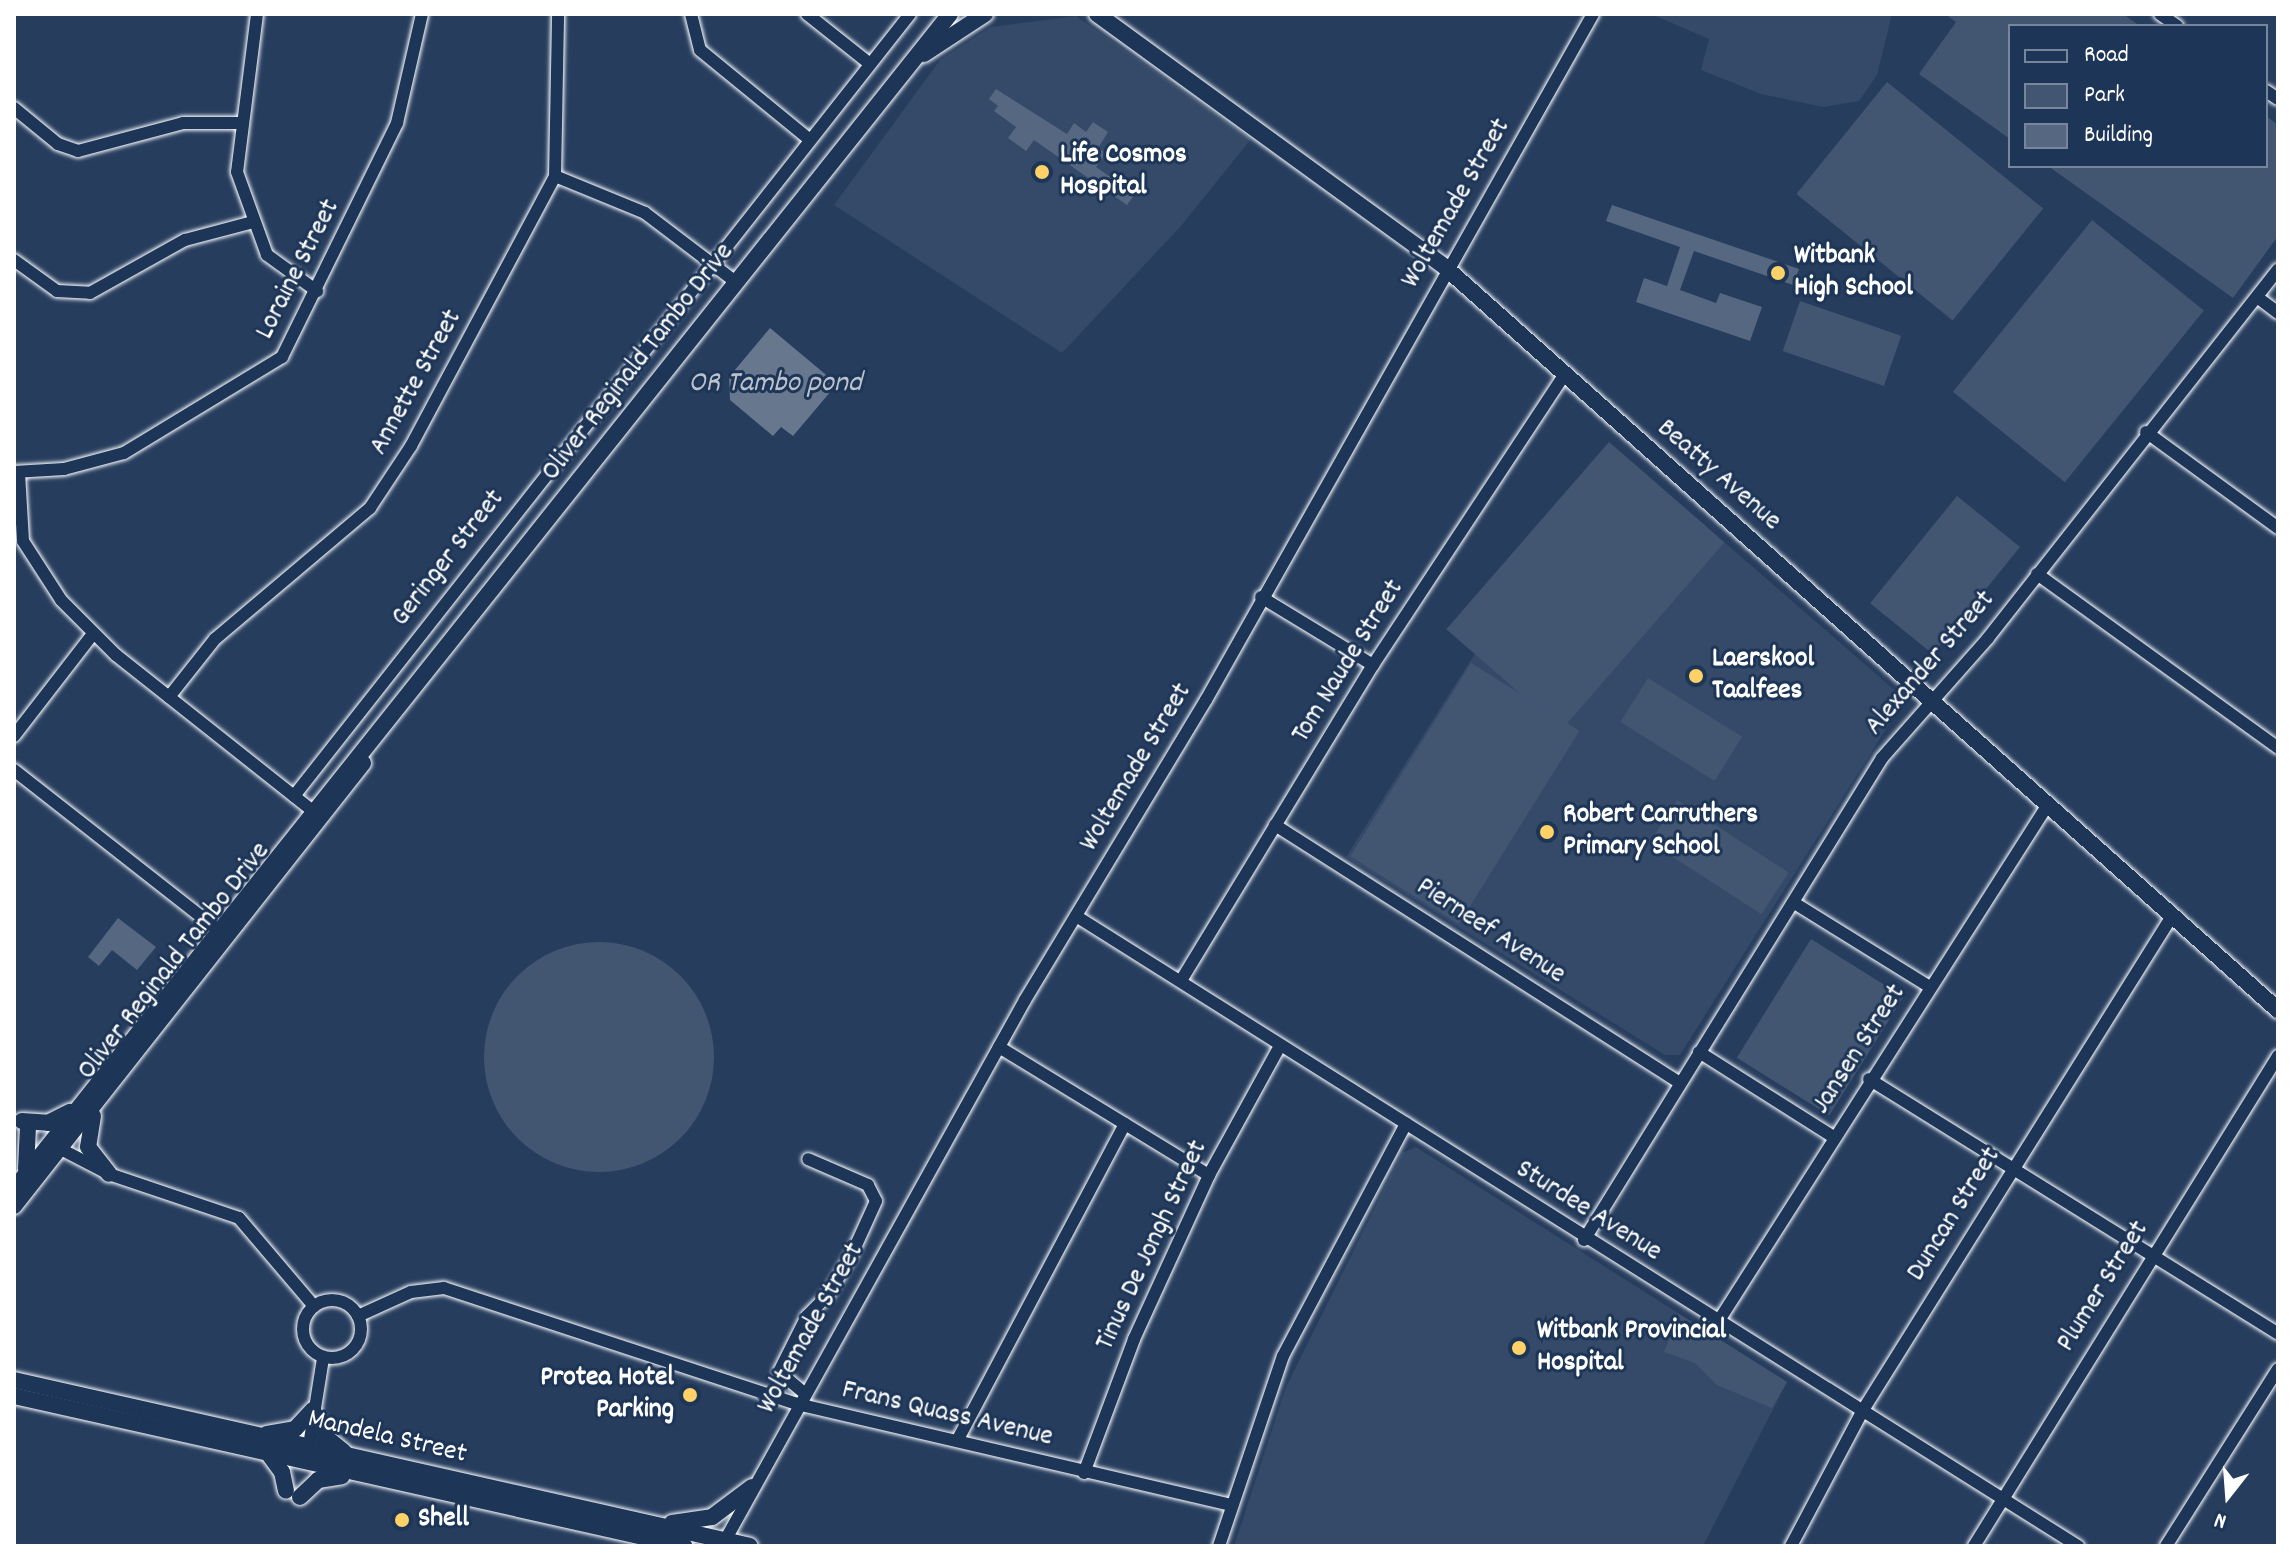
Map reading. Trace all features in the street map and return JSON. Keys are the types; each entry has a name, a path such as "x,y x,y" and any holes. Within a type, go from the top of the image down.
{"main road":[{"name":"Oliver Reginald Tambo Drive","path":"18,1183 100,1099 370,746 950,14"},
{"path":"913,61 985,14"},
{"name":"Beatty Avenue","path":"1097,14 1446,268 1927,701 2278,1010"},
{"path":"1117,14 1147,50"},
{"name":"Oliver Reginald Tambo Drive","path":"14,1206 75,1110 224,934"},
{"path":"100,1099 87,1142 109,1174"},
{"path":"18,1183 32,1146 25,1124 48,1123 75,1110"},
{"path":"14,1373 51,1389"},
{"name":"Mandela Street","path":"14,1380 257,1435 302,1449 364,1476 657,1537 750,1546"},
{"name":"Mandela Street","path":"14,1396 268,1453 302,1449 353,1457 684,1546"},
{"path":"257,1435 295,1429 313,1410 326,1439 353,1457"},
{"path":"268,1453 293,1494 323,1477 364,1476"},
{"path":"657,1537 712,1517 752,1487"}],"street":[{"path":"257,14 235,162 253,222 272,262 317,291"},
{"name":"Loraine Street","path":"16,472 109,459 234,392 282,357 397,123 422,14"},
{"name":"Annette Street","path":"169,697 215,639 378,499 465,351 555,176 558,14"},
{"path":"691,14 700,50 810,140"},
{"path":"807,14 870,64"},
{"name":"Geringer Street","path":"294,796 910,14"},
{"name":"Woltemade Street","path":"723,1543 800,1398 999,1047 1261,597 1593,14"},
{"path":"14,108 58,144 78,151 183,123 240,123"},
{"path":"555,176 645,213 736,282"},
{"path":"14,260 57,291 90,293 185,240 253,222"},
{"name":"Alexander Street","path":"1584,1240 1678,1082 1796,904 1882,758 1927,701 1988,638 2146,432 2278,270"},
{"path":"2257,297 2278,313"},
{"name":"Tom Naude Street","path":"1182,979 1373,665 1564,375"},
{"path":"2146,432 2278,528"},
{"path":"16,472 26,550 92,635 317,814"},
{"path":"2037,574 2278,748"},
{"path":"1261,597 1373,665"},
{"path":"14,736 92,635"},
{"path":"14,770 224,934"},
{"name":"Jansen Street","path":"1718,1322 1832,1136 2047,806"},
{"name":"Pierneef Avenue","path":"1275,825 1678,1082"},
{"path":"1796,904 1930,987"},
{"name":"Sturdee Avenue","path":"1076,916 1182,979 1280,1046 1584,1240 2078,1546"},
{"name":"Duncan Street","path":"1791,1546 1863,1410 2172,916"},
{"name":"Tinus De Jongh Street","path":"1084,1473 1134,1339 1209,1175 1280,1046"},
{"path":"999,1047 1209,1175"},
{"path":"1699,1052 1832,1136"},
{"name":"Plumer Street","path":"1974,1546 2278,1056"},
{"path":"1869,1079 2278,1334"},
{"path":"957,1441 1125,1124"},
{"path":"1219,1546 1283,1356 1406,1124"},
{"path":"54,1146 109,1174 239,1218 314,1306"},
{"path":"800,1398 779,1372 807,1316 828,1295 852,1254 876,1201 868,1185 808,1159"},
{"name":"Frans Quass Avenue","path":"358,1316 411,1292 436,1288 800,1398 957,1441 1232,1505"},
{"path":"343,1302 358,1316 361,1337 354,1350 323,1358 304,1338 304,1321 314,1306 343,1302"},
{"path":"302,1449 323,1358"},
{"path":"2166,1546 2278,1369"}],"shaded area":[{"path":"1651,14 1892,14 1877,75 1859,101 1823,107 1761,94 1701,70 1709,39"},
{"name":"Life Cosmos Hospital","path":"1076,16 1251,139 1181,226 1062,353 834,205 940,60 991,27"},
{"path":"1609,442 1905,699 1680,1055 1665,1055 1346,857"},
{"name":"Witbank Provincial Hospital","path":"1416,1147 1787,1382 1703,1546 1234,1546 1286,1387 1402,1153"}],"green space":[{"path":"1945,14 2123,14 2137,24 2008,24 2008,138 1919,74 1956,22"},
{"path":"1887,82 2043,208 1953,320 1796,194"},
{"path":"2268,118 2278,125 2278,236 2233,298 2051,168 2268,168"},
{"path":"2092,220 2204,311 2065,482 1953,392"},
{"path":"1800,301 1901,336 1884,386 1783,351"},
{"path":"1609,442 1724,542 1562,730 1446,629"},
{"path":"1957,496 2020,547 1933,654 1870,603"},
{"path":"1471,663 1580,731 1459,924 1350,856"},
{"path":"1648,678 1742,737 1715,781 1620,722"},
{"path":"1677,800 1789,872 1761,914 1650,842"},
{"path":"1811,939 1903,997 1829,1115 1737,1058"},
{"path":"599,942 643,951 680,976 705,1013 714,1057 705,1101 680,1138 643,1163 599,1172 555,1163 518,1138 493,1101 484,1057 493,1013 518,976 555,951"},
{"path":"1679,1314 1787,1382 1772,1408 1717,1385 1695,1363 1664,1352"}],"water":[{"name":"OR Tambo pond","path":"770,328 837,384 793,436 781,427 773,436 730,400 729,377"}],"building":[{"path":"996,89 1067,134 1074,123 1086,132 1093,122 1108,132 1098,148 1106,153 1096,167 1135,194 1127,205 1034,140 1026,151 1008,138 1016,127 994,111 998,106 989,99"},
{"name":"Witbank High School","path":"1612,205 1799,269 1793,285 1694,251 1680,290 1716,303 1720,293 1762,307 1750,341 1636,302 1644,278 1667,286 1680,247 1606,221"},
{"path":"118,918 156,947 137,970 112,950 99,966 88,957"}],"place":[{"name":"Life Cosmos Hospital","path":"1042,172"},
{"name":"Witbank High School","path":"1778,273"},
{"name":"Laerskool Taalfees","path":"1696,676"},
{"name":"Robert Carruthers Primary School","path":"1547,832"},
{"name":"Witbank Provincial Hospital","path":"1519,1348"},
{"name":"Protea Hotel Parking","path":"690,1395"},
{"name":"Shell","path":"402,1520"}]}
